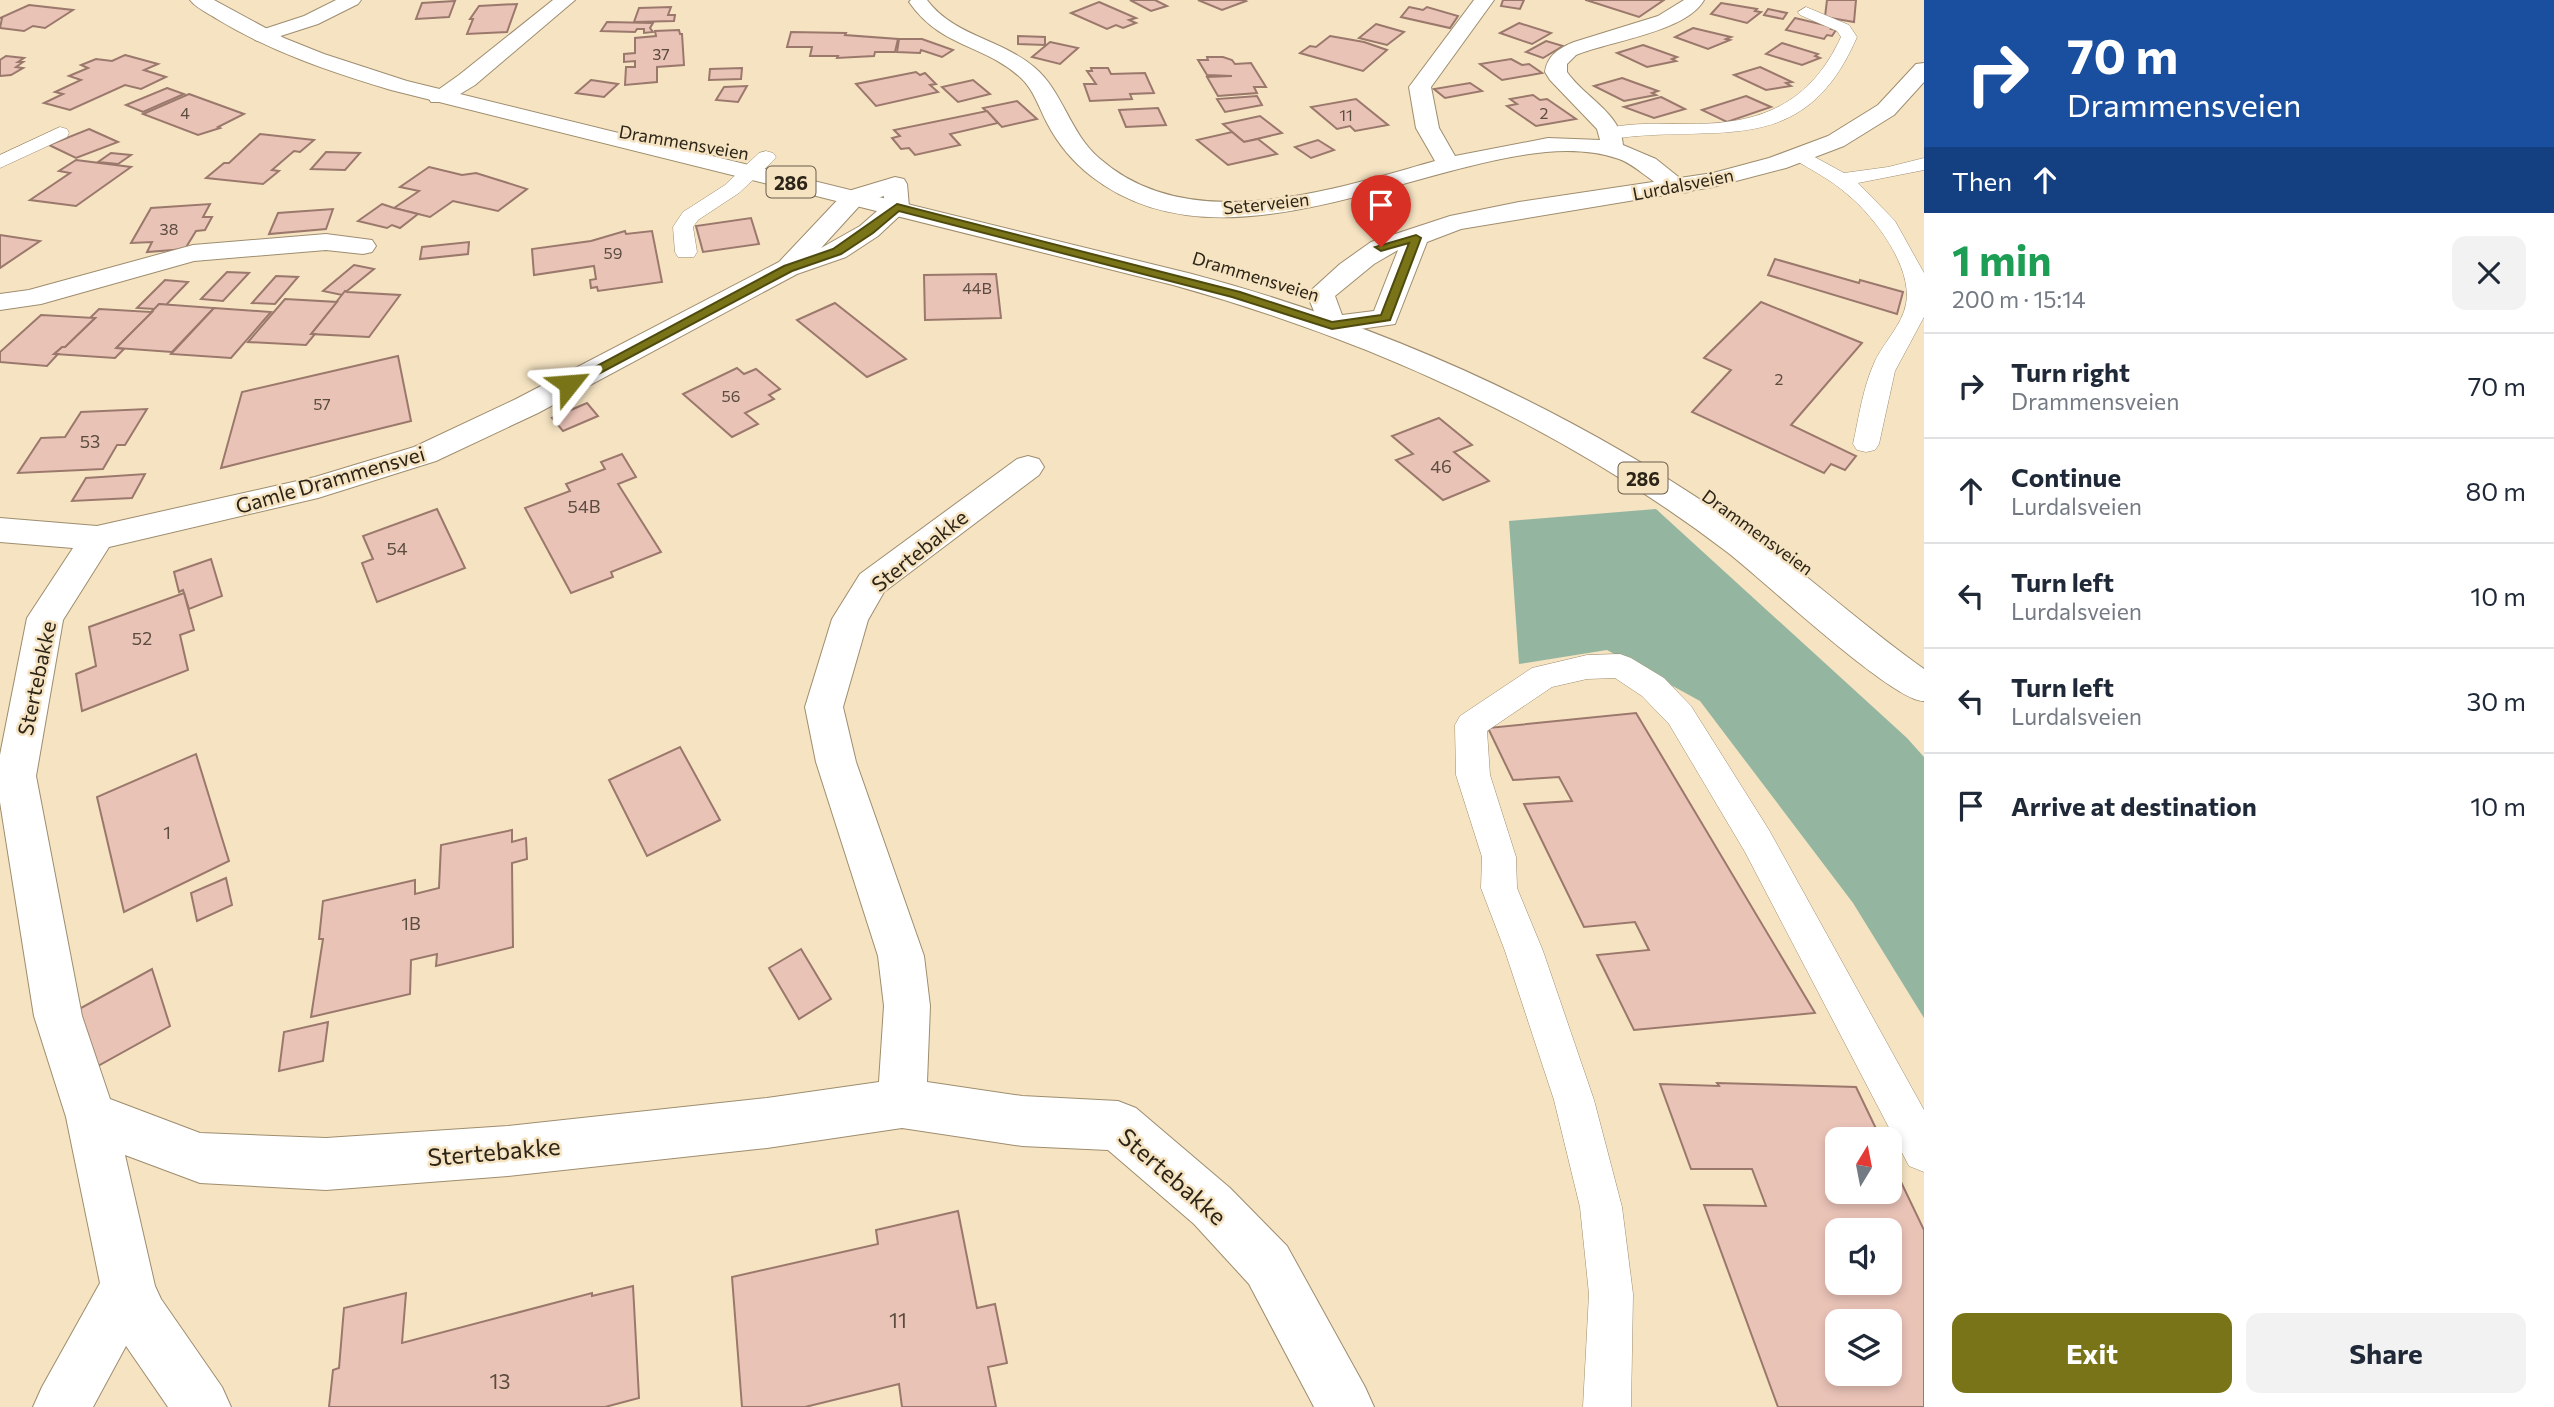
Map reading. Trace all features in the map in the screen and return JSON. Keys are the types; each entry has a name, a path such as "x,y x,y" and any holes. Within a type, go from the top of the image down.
{"street":[{"name":"Drammensveien","path":"200,0 262,36 342,68 439,97 606,140 758,165 896,196 1332,325 1481,386 1573,434 1731,537 1780,573 1850,634 1923,688"},
{"path":"262,36 311,20 351,0"},
{"path":"439,97 467,80 565,0"},
{"path":"1450,164 1434,145 1423,114 1420,88 1484,0"},
{"path":"1612,141 1601,119 1556,72 1560,57 1581,46 1678,15 1694,0"},
{"name":"Seterveien","path":"919,2 927,15 940,26 1027,71 1046,96 1058,123 1080,154 1116,183 1154,200 1206,208 1267,205 1352,190 1502,152 1612,141 1679,187"},
{"name":"Lurdalsveien","path":"1310,291 1381,247 1416,238 1464,220 1679,187 1800,155 1852,132 1885,111 1904,94 1924,69"},
{"name":"Drammensveien","path":"758,165 854,197"},
{"name":"Drammensveien","path":"896,196 960,199"},
{"name":"Gamle Drammensvei","path":"788,268 854,197 896,196"},
{"name":"Gamle Drammensvei","path":"0,530 97,538 318,487 425,454 527,406 788,268 837,251 869,231 896,196"},
{"path":"1310,291 1332,325 1385,318 1416,238"},
{"name":"Drammensveien","path":"1133,241 1216,262"},
{"path":"0,302 31,298 193,253 326,242 363,246"},
{"name":"Drammensveien","path":"1310,291 1440,341 1556,401 1651,457 1736,514 1819,576 1874,625 1923,688"},
{"name":"Stertebakke","path":"902,1103 908,1006 901,956 836,762 824,707 850,619 872,583 1028,467"},
{"name":"Stertebakke","path":"97,538 45,618 16,776 58,1016 90,1117 128,1287 141,1319 202,1407"},
{"name":"Stertebakke","path":"90,1117 200,1158 326,1164 508,1152 767,1123 902,1103 1023,1121 1118,1126 1212,1206 1268,1265 1345,1407"},
{"path":"62,1407 128,1287"}],"lane":[{"path":"1612,141 1654,127 1721,129 1768,120 1798,107 1830,73 1842,56 1849,37 1843,27 1806,12"},
{"path":"0,162 60,133"},
{"path":"1800,155 1841,179 1881,216 1906,256 1919,289 1917,304 1905,334 1884,368 1866,444"},
{"path":"1841,179 1905,170 1924,164"},
{"path":"686,252 683,228 685,223 758,165"},
{"path":"1607,1407 1611,1294 1601,1207 1574,1100 1524,951 1499,888 1499,857 1473,775 1471,725 1543,677 1587,667 1620,666 1653,687 1680,715 1758,841 1924,1151"}],"green space":[{"path":"1656,509 1907,738 1924,757 1924,1018 1853,903 1700,701 1607,650 1519,664 1509,521"}],"building":[{"path":"1130,0 1155,0 1167,6 1151,11"},
{"path":"1198,0 1244,0 1246,1 1222,10"},
{"path":"1503,0 1524,0 1520,9 1501,6"},
{"path":"1586,0 1664,0 1639,17"},
{"path":"1827,0 1856,0 1854,22 1825,17"},
{"path":"455,1 449,17 416,19 422,3"},
{"path":"1099,2 1136,18 1129,20 1136,23 1123,28 1116,25 1107,29 1071,13"},
{"path":"1721,3 1761,12 1747,23 1711,14"},
{"path":"517,4 507,32 467,34 473,19 470,19 479,6"},
{"path":"29,5 73,10 45,28 33,26 24,31 0,28 0,18"},
{"path":"671,7 668,15 675,15 674,21 634,22 639,8"},
{"path":"1409,7 1423,10 1427,7 1458,16 1450,28 1401,17"},
{"path":"1768,9 1787,13 1783,19 1764,15"},
{"path":"1795,18 1836,30 1832,36 1827,35 1824,39 1786,30"},
{"path":"607,22 653,23 650,28 653,32 644,33 644,29 637,29 635,32 601,31"},
{"path":"1519,23 1551,33 1532,44 1500,33"},
{"path":"1376,24 1404,32 1387,45 1359,38"},
{"path":"1693,28 1731,37 1726,39 1730,40 1708,49 1675,37"},
{"path":"679,30 682,34 684,65 657,67 657,82 625,85 626,67 635,67 635,61 624,62 624,54 635,53 635,38 656,36 655,31"},
{"path":"791,32 846,33 845,35 898,39 895,52 837,58 838,56 810,56 812,47 787,47"},
{"path":"1018,36 1045,37 1045,45 1018,44"},
{"path":"1330,36 1364,42 1387,50 1363,71 1300,53 1310,46 1316,47"},
{"path":"899,39 922,39 953,50 942,57 921,50 920,53 897,52"},
{"path":"1546,41 1563,46 1543,58 1526,52"},
{"path":"1050,42 1078,48 1060,64 1032,57"},
{"path":"1782,43 1818,54 1815,56 1820,58 1802,65 1766,54"},
{"path":"1643,45 1677,57 1672,59 1676,61 1647,67 1617,53"},
{"path":"125,55 158,64 144,70 166,77 141,89 125,85 70,110 44,103 63,94 55,92 81,80 69,76 88,68 81,65 96,59 112,61"},
{"path":"6,56 24,58 16,67 23,68 11,75 0,76 0,60"},
{"path":"1207,57 1223,57 1235,64 1251,63 1266,87 1254,87 1257,93 1218,96 1207,77 1232,76 1207,75 1198,60 1208,60"},
{"path":"1511,59 1522,65 1529,64 1542,73 1502,80 1480,64"},
{"path":"1760,67 1792,82 1786,83 1791,86 1766,90 1734,75"},
{"path":"742,68 741,79 709,80 710,69"},
{"path":"1091,68 1108,68 1111,74 1145,73 1154,93 1130,94 1132,99 1090,101 1084,84 1096,84 1087,71 1092,71"},
{"path":"916,72 920,75 925,73 936,84 930,85 938,92 876,106 856,84"},
{"path":"1622,78 1658,91 1652,93 1656,95 1624,101 1594,86"},
{"path":"591,80 618,84 604,97 576,93"},
{"path":"973,80 990,94 958,102 942,87"},
{"path":"1470,83 1482,91 1445,98 1434,89"},
{"path":"747,86 738,102 716,100 724,87"},
{"path":"167,88 184,94 143,112 126,105"},
{"path":"189,94 244,114 218,127 220,128 198,135 143,114"},
{"path":"1533,95 1540,100 1547,99 1576,119 1536,126 1507,106 1517,104 1510,99"},
{"path":"1257,96 1262,105 1225,112 1217,99"},
{"path":"1746,96 1771,107 1727,122 1702,110"},
{"path":"1661,97 1685,109 1654,118 1624,107"},
{"path":"1356,99 1388,125 1355,131 1350,126 1337,129 1311,107"},
{"path":"1017,101 1037,119 1002,127 983,108"},
{"path":"1158,108 1166,125 1126,127 1119,110"},
{"path":"987,111 998,123 950,134 960,145 915,155 909,148 901,149 892,138 900,136 894,130"},
{"path":"1260,116 1282,133 1244,142 1223,124"},
{"path":"89,129 118,142 76,158 49,145"},
{"path":"1232,132 1244,142 1258,139 1277,154 1228,165 1197,140"},
{"path":"260,134 314,140 300,152 294,151 272,170 279,171 263,184 206,178 224,163 229,163"},
{"path":"1318,140 1334,150 1311,158 1295,147"},
{"path":"326,152 360,153 345,170 311,169"},
{"path":"111,153 131,155 118,164 98,162"},
{"path":"76,160 131,167 76,206 30,200 70,173 59,171"},
{"path":"429,167 462,175 476,173 527,189 498,211 453,201 430,217 394,208 419,191 400,187"},
{"path":"210,204 203,217 212,217 205,230 196,231 185,249 147,252 152,242 131,243 151,208"},
{"path":"382,204 418,214 400,228 392,225 387,228 358,221"},
{"path":"333,209 326,229 269,234 278,213"},
{"path":"751,218 759,244 703,252 696,226"},
{"path":"625,231 626,234 652,231 662,282 598,291 597,287 591,288 590,280 596,279 594,266 534,275 532,249 591,241"},
{"path":"0,235 40,241 0,268"},
{"path":"469,242 468,254 420,259 422,247"},
{"path":"1775,259 1859,283 1860,280 1903,292 1897,314 1768,275"},
{"path":"354,265 374,269 342,295 323,291"},
{"path":"227,272 249,273 223,301 201,299"},
{"path":"996,274 1001,318 925,320 924,275"},
{"path":"276,276 298,277 275,304 252,303"},
{"path":"165,280 188,282 166,305 159,304 155,309 137,308"},
{"path":"345,291 400,295 369,337 311,334"},
{"path":"285,299 337,302 311,334 315,334 306,345 248,342"},
{"path":"1761,302 1862,343 1791,425 1856,456 1845,470 1831,464 1824,473 1692,412 1731,370 1704,358"},
{"path":"835,303 906,359 867,377 797,320"},
{"path":"159,304 214,308 172,352 116,348"},
{"path":"214,308 271,312 231,358 171,354"},
{"path":"99,309 152,312 116,348 124,349 115,358 54,354 95,318 90,318"},
{"path":"41,315 95,318 54,354 58,354 47,366 0,362 0,352"},
{"path":"398,356 411,421 221,468 242,392"},
{"path":"737,368 744,374 756,369 780,389 769,395 774,399 745,413 758,424 732,437 683,394"},
{"path":"587,403 598,416 563,431 552,418"},
{"path":"147,409 125,445 117,445 103,469 18,473 41,438 65,437 81,412"},
{"path":"1439,418 1472,445 1454,452 1489,481 1443,500 1396,460 1413,454 1392,436"},
{"path":"622,454 636,477 618,484 661,552 611,572 613,577 571,593 525,508 570,491 566,484 605,469 601,462"},
{"path":"145,474 132,498 72,501 86,478"},
{"path":"437,509 465,568 377,602 362,563 373,559 363,536"},
{"path":"211,559 222,596 189,609 183,590 179,592 174,572"},
{"path":"184,593 194,630 180,635 188,670 82,711 76,674 96,666 89,627"},
{"path":"1636,713 1815,1013 1634,1030 1597,955 1649,950 1635,922 1584,927 1524,804 1572,801 1559,777 1513,780 1488,728"},
{"path":"680,747 720,820 647,856 609,780"},
{"path":"196,754 229,861 124,912 97,797"},
{"path":"512,830 512,842 526,838 527,859 512,863 513,947 436,966 437,954 411,960 410,994 311,1017 323,939 319,939 323,901 415,880 415,894 439,888 441,845"},
{"path":"226,878 232,905 197,921 191,893"},
{"path":"801,949 831,999 799,1019 769,968"},
{"path":"152,969 170,1026 87,1072 70,1014"},
{"path":"328,1022 323,1061 279,1071 284,1032"},
{"path":"1660,1084 1856,1087 1875,1127 1825,1127 1825,1204 1902,1204 1902,1184 1924,1230 1924,1407 1778,1407 1704,1205 1766,1206 1752,1169 1691,1169"},
{"path":"958,1211 977,1308 995,1304 1007,1363 988,1367 996,1407 902,1407 899,1384 805,1407 742,1407 732,1277 878,1244 876,1230"},
{"path":"633,1286 639,1398 605,1407 329,1407 333,1370 339,1368 344,1308 406,1293 402,1343 592,1293 592,1296"}],"route":[{"path":"569,384 788,268 837,251 856,241 897,207 1236,295 1332,325 1385,318 1402,280 1416,238 1381,247"}]}
